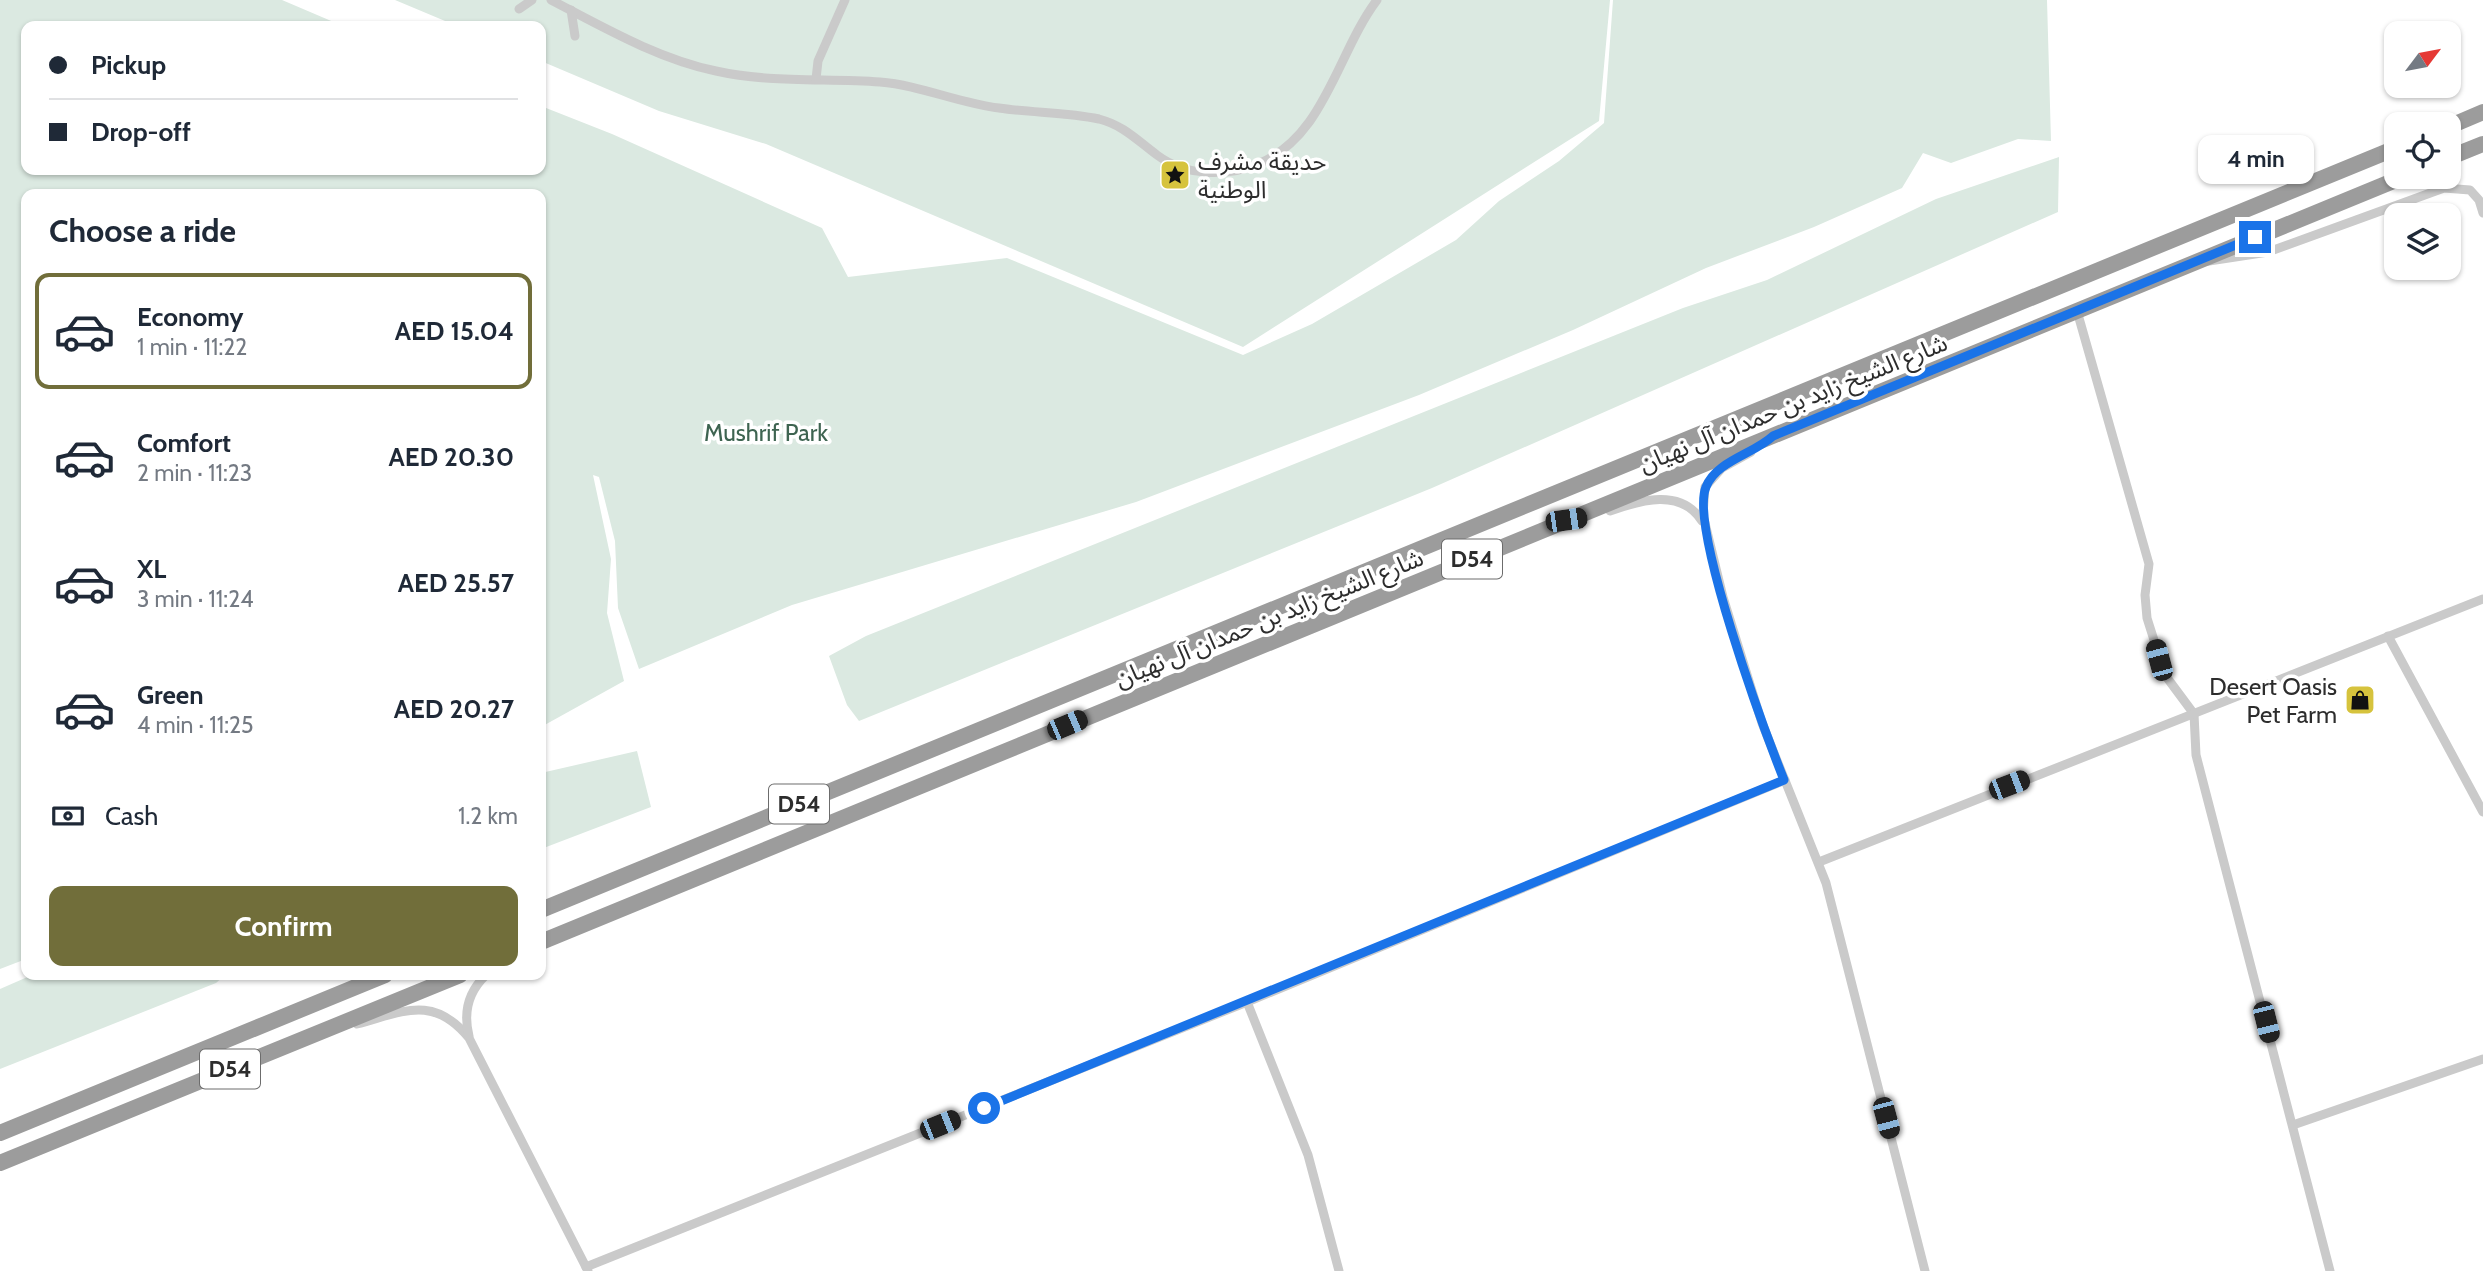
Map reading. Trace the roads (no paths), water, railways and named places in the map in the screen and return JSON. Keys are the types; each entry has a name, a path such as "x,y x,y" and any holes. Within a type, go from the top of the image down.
{"highway":[{"path":"2461,121 2483,112"},
{"path":"2461,153 2483,144"},
{"name":"شارع الشيخ زايد بن حمدان آل نهيان","path":"546,908 2384,153"},
{"name":"شارع الشيخ زايد بن حمدان آل نهيان","path":"546,940 2384,185"},
{"name":"D54","path":"0,1133 372,980"},
{"name":"D54","path":"0,1163 448,980"}],"street":[{"path":"519,9 532,0"},
{"path":"551,0 649,48 692,65 738,75 892,83 999,108 1098,119 1126,131 1158,157 1195,172 1226,172 1270,158 1302,132 1377,0"},
{"path":"816,79 818,61 845,0"},
{"path":"571,10 575,36"},
{"path":"2197,261 2233,260 2268,252 2437,190 2462,187 2477,196 2483,214"},
{"path":"2077,311 2149,564 2145,607 2159,660 2173,689 2194,713 2196,755 2330,1271"},
{"path":"1773,436 1713,475 1705,487 1705,529 1746,674 1784,780 1819,862 1925,1271"},
{"path":"1566,520 1605,513 1639,501 1661,499 1684,504 1693,510 1705,529"},
{"path":"1819,862 2483,599"},
{"path":"2388,636 2483,812"},
{"path":"319,1033 410,1008 437,1012 450,1019 469,1038 587,1269 1247,1002 1784,780"},
{"path":"469,1038 466,1008 471,993 482,980"},
{"path":"1247,1002 1308,1155 1339,1271"},
{"path":"2293,1125 2483,1059"}],"place":[{"name":"حديقة مشرف الوطنية","path":"1175,175"},
{"name":"Desert Oasis Pet Farm","path":"2360,700"}],"park label":[{"name":"Mushrif Park","path":"766,432"}]}
